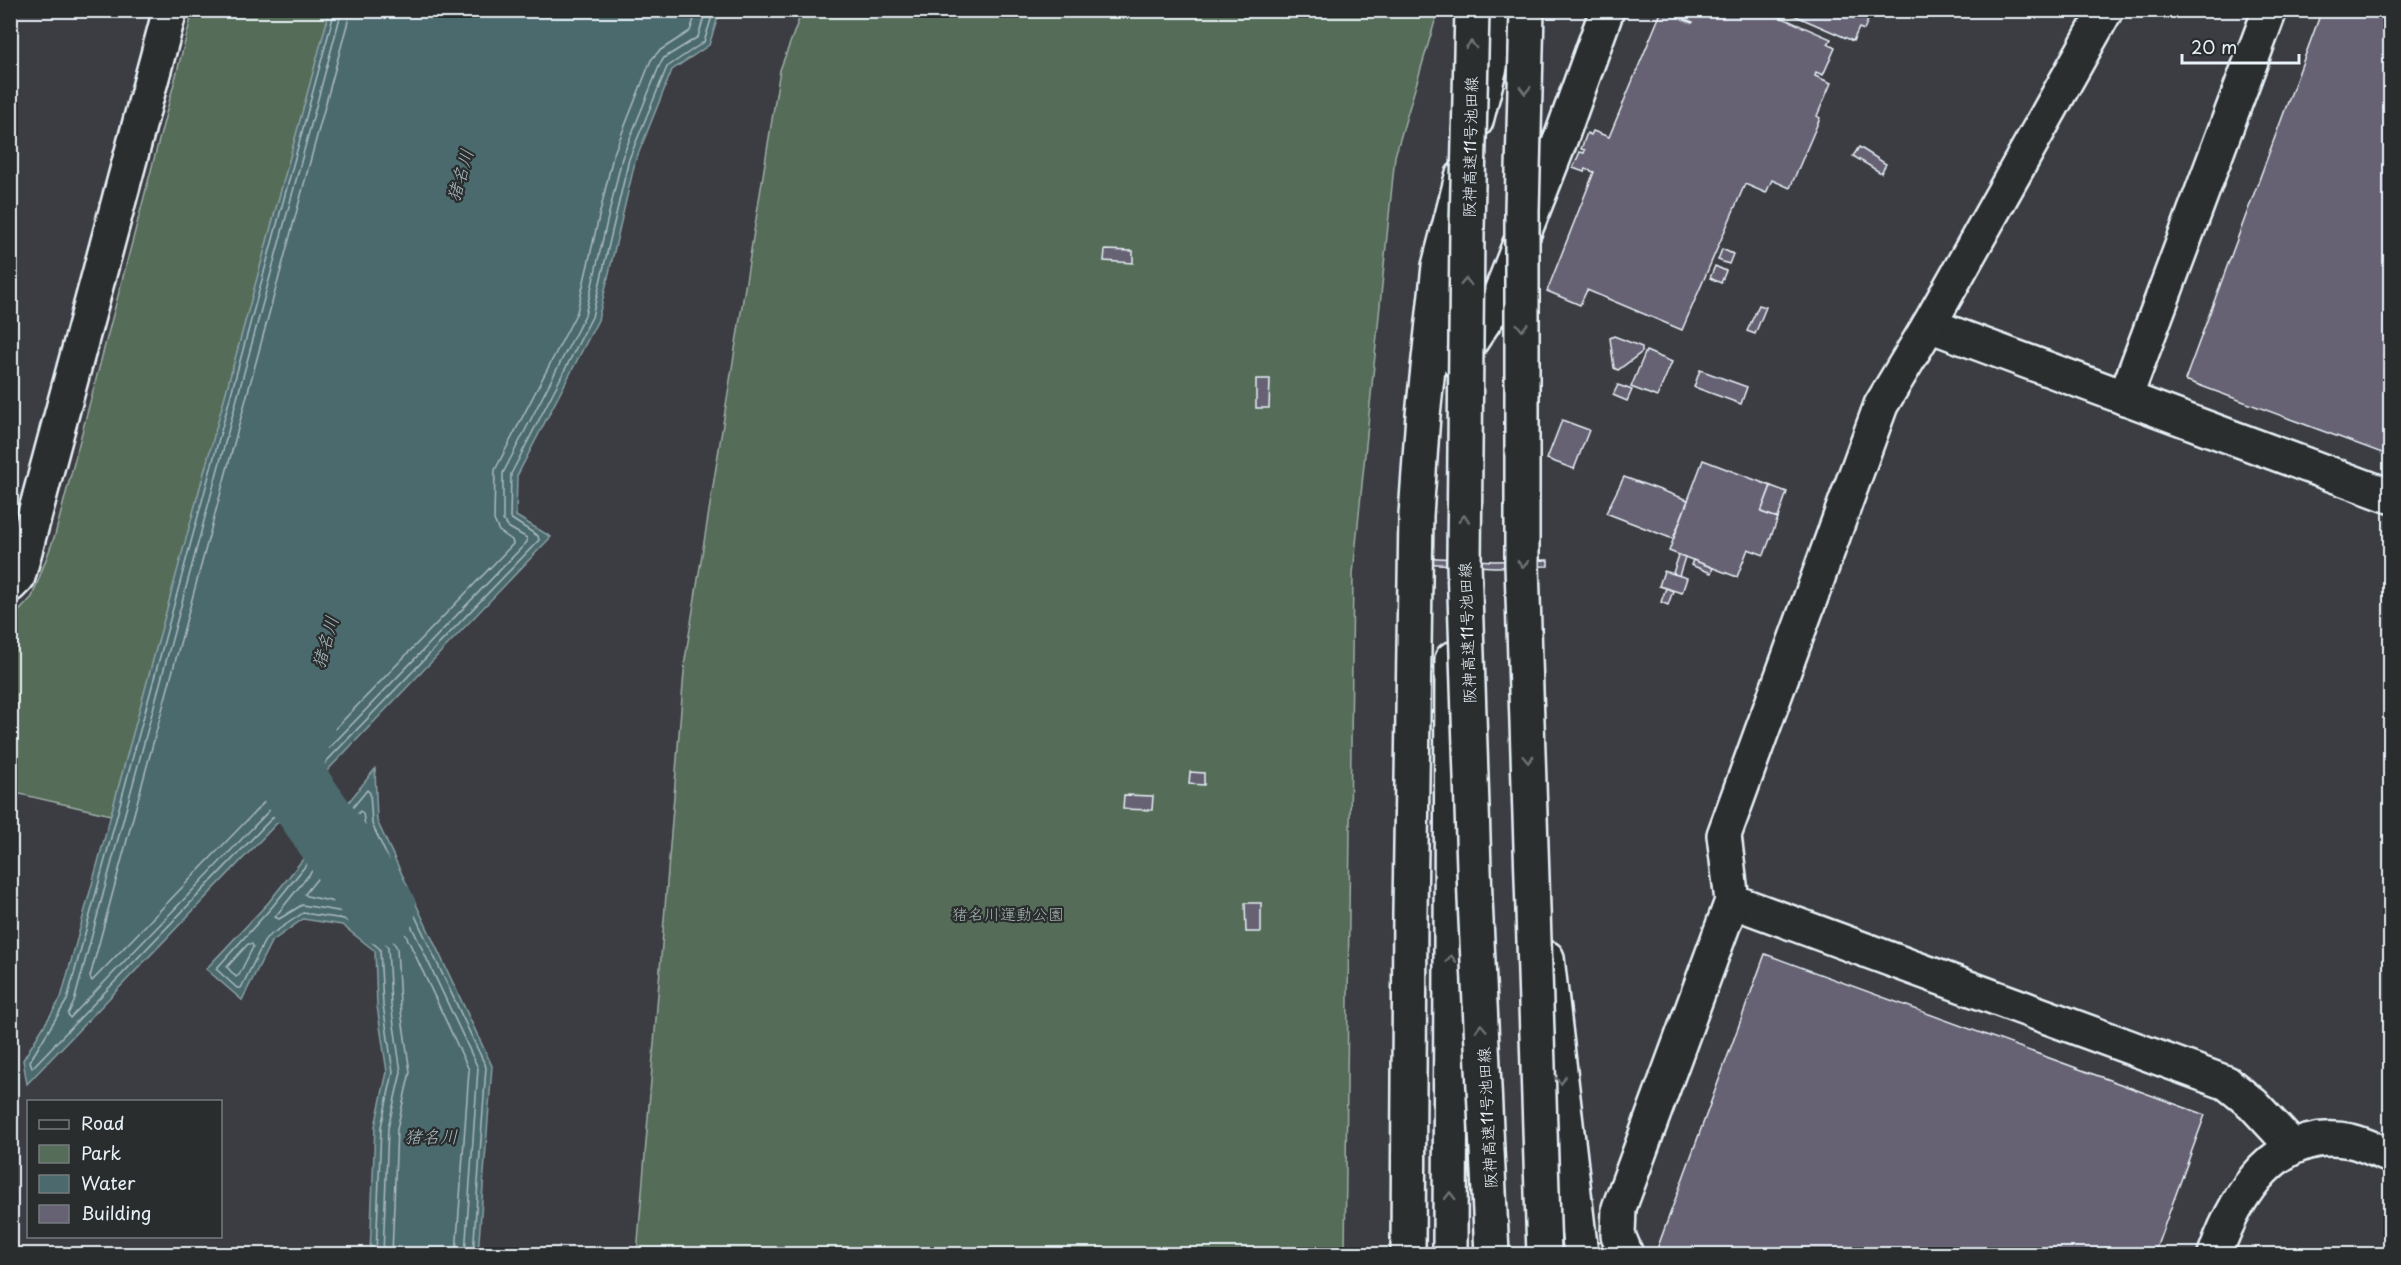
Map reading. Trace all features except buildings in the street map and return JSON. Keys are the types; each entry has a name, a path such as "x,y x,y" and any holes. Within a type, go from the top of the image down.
{"main road":[{"path":"10,585 18,577 170,10"},
{"name":"阪神高速11号池田線","path":"1472,10 1467,228 1464,563 1476,911 1492,1254"},
{"path":"1408,1254 1416,515 1424,415 1439,266 1497,40 1508,10"},
{"path":"1527,10 1522,211 1522,565 1544,1254"},
{"path":"1424,415 1497,302 1557,149 1607,10"},
{"path":"1626,1254 1618,1235 1619,1208 1732,901 1724,835 1881,405 1929,325 2106,10"},
{"path":"2125,398 2270,10"},
{"path":"1929,325 2391,496"},
{"path":"1450,1254 1452,657 1464,563"},
{"path":"1529,792 1581,1254"},
{"path":"1732,901 2227,1083 2253,1104 2293,1148"},
{"path":"2215,1254 2224,1228 2242,1194 2273,1160 2293,1148 2331,1139 2352,1141 2391,1156"}],"green space":[{"path":"193,11 330,11 111,815 11,792 11,620 32,597 55,535"},
{"name":"猪名川運動公園","path":"802,11 1438,11 1395,156 1353,574 1345,1254 637,1254 685,660 780,70"}],"water":[{"path":"330,10 720,11 709,45 672,70 635,162 598,320 517,476 516,516 551,537 27,1084 23,1060 61,998"},
{"name":"猪名川","path":"375,769 377,821 492,1066 478,1254 370,1254 375,1126 387,1072 377,1006 375,951 342,925 303,919 271,942 242,1000 206,969 268,903"}],"waterway":[{"name":"猪名川","path":"305,705 286,772 381,909"}]}
